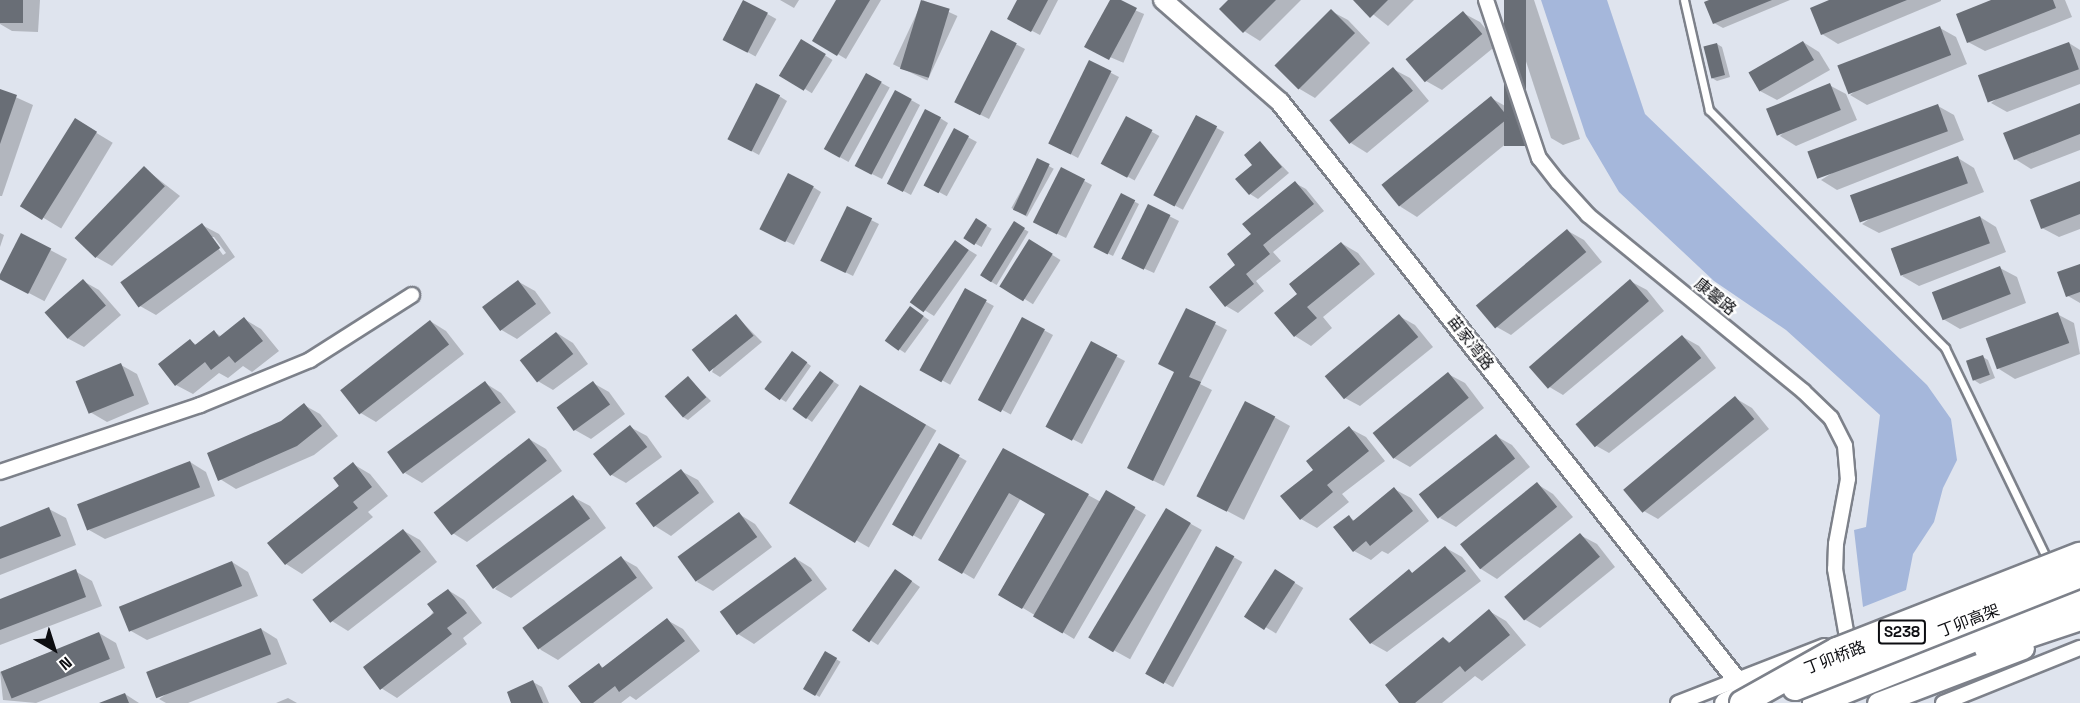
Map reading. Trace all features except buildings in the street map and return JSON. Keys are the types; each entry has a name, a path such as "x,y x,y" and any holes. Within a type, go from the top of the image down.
{"highway":[{"path":"1749,696 1837,650 2080,555"},
{"name":"丁卯高架","path":"1749,696 2080,575"},
{"name":"丁卯高架","path":"1815,703 2080,597"},
{"path":"1897,672 2031,637 2080,618"}],"main road":[{"name":"丁卯桥路","path":"1725,703 1749,696 2050,566 2080,563"},
{"path":"1878,703 2080,627"}],"street":[{"name":"苗家湾路","path":"1162,0 1280,102 1749,696"},
{"name":"康馨路","path":"1486,0 1539,158 1558,182 1587,215 1786,377 1831,418 1845,446 1848,479 1836,543 1835,568 1847,638"},
{"path":"0,472 200,405 310,360 412,295"},
{"path":"1678,703 1749,696 1847,638 2050,566 2080,546"},
{"path":"1943,703 2080,648"}],"lane":[{"path":"1684,0 1709,110 1945,348 2050,566"}],"water":[{"path":"1541,0 1607,0 1645,114 1927,385 1951,419 1957,460 1943,488 1934,522 1913,554 1906,590 1863,607 1854,530 1866,527 1880,415 1786,330 1714,281 1619,192 1586,136"}]}
